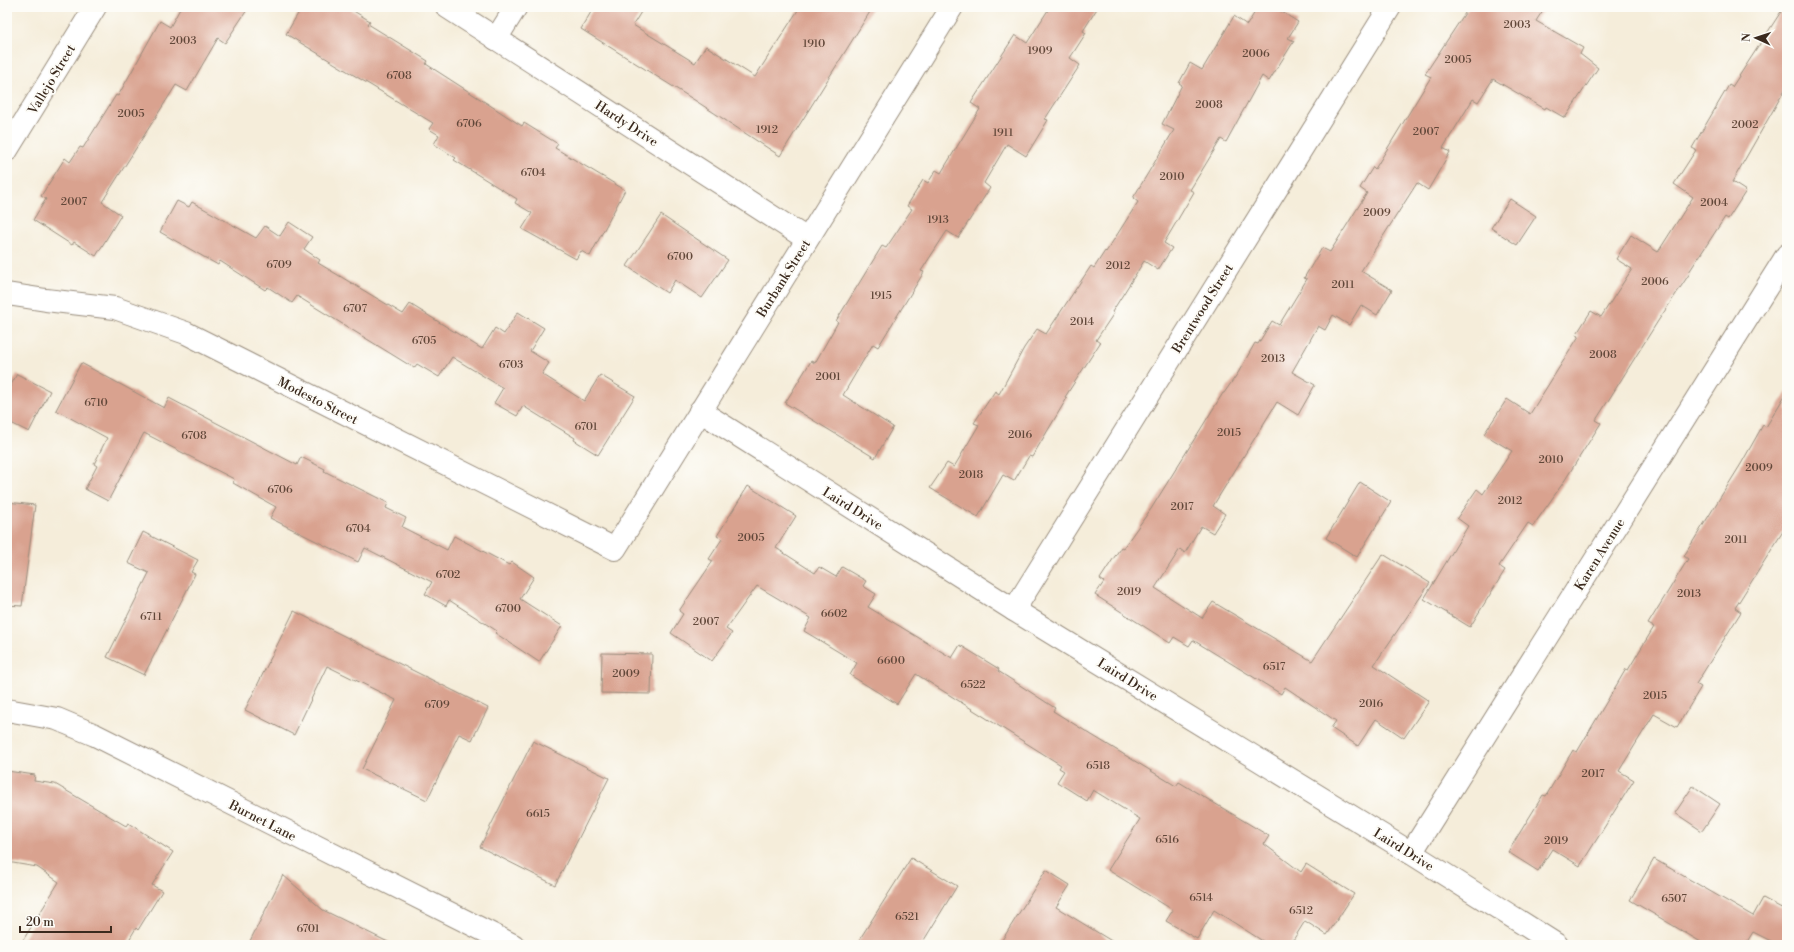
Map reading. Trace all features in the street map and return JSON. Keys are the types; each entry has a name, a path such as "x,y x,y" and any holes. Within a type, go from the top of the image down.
{"street":[{"name":"Vallejo Street","path":"7,150 95,7"},
{"name":"Hardy Drive","path":"447,7 807,239"},
{"path":"496,39 516,7"},
{"name":"Burbank Street","path":"615,549 952,7"},
{"name":"Brentwood Street","path":"1014,610 1390,7"},
{"name":"Karen Avenue","path":"1411,853 1787,255"},
{"name":"Modesto Street","path":"7,294 115,308 186,333 615,549"},
{"name":"Laird Drive","path":"700,411 1014,610 1411,853 1557,945"},
{"name":"Burnet Lane","path":"7,710 57,719 95,734 513,945"}],"building":[{"path":"181,7 249,7 225,43 218,38 187,91 176,85 102,202 121,215 96,256 74,242 72,245 33,220 46,199 41,196 65,158 70,162 80,147 83,148 116,95 118,96 160,21 170,27"},
{"path":"302,7 347,7 370,21 368,24 428,61 426,64 522,126 524,123 558,144 555,148 625,190 590,256 581,251 576,259 522,229 532,213 515,203 517,199 454,160 456,158 434,144 439,135 429,129 433,123 286,34"},
{"path":"594,7 644,7 633,25 695,63 706,46 755,77 800,7 873,7 780,156 581,29"},
{"path":"1050,7 1098,7 1083,31 1086,33 1070,58 1080,65 1045,119 1048,120 1026,156 1007,144 984,183 990,188 958,238 947,231 921,271 924,272 878,347 873,344 843,395 893,427 875,458 785,403 811,361 815,363 838,322 836,321 882,246 886,248 912,209 907,206 923,180 928,183 936,170 941,173 980,109 971,103 1015,35 1027,43"},
{"path":"1258,7 1274,7 1298,22 1288,38 1294,41 1269,81 1262,76 1226,142 1221,139 1190,190 1194,192 1164,243 1172,248 1158,270 1144,261 1112,312 1114,313 1096,340 1100,343 1065,397 1067,398 1032,457 1029,456 1014,481 1003,475 978,517 930,488 947,463 954,467 979,425 974,423 995,391 999,394 1024,348 1037,329 1046,334 1091,266 1094,268 1105,251 1106,252 1138,202 1133,198 1174,130 1162,124 1182,85 1179,83 1190,63 1202,70 1234,16 1247,25"},
{"path":"1469,7 1545,7 1536,21 1583,48 1580,54 1598,68 1565,118 1546,107 1545,109 1493,79 1478,102 1473,99 1443,148 1450,152 1428,190 1417,183 1361,271 1392,290 1377,315 1361,305 1349,325 1333,315 1325,330 1318,326 1292,372 1315,385 1298,415 1277,402 1213,506 1225,514 1213,533 1201,526 1185,553 1180,549 1155,588 1202,618 1213,602 1312,661 1383,554 1430,583 1374,665 1429,701 1404,738 1376,719 1358,746 1331,728 1336,721 1285,687 1281,694 1193,640 1189,646 1174,637 1170,643 1095,595 1104,582 1100,579 1121,547 1123,548 1151,509 1223,393 1238,373 1255,343 1258,344 1272,321 1279,325 1307,279 1304,278 1322,248 1330,252 1367,193 1360,188 1373,167 1375,169 1431,77 1425,74"},
{"path":"1784,7 1787,7 1787,86 1732,182 1746,191 1728,219 1725,217 1658,321 1596,420 1601,423 1563,483 1533,526 1528,523 1499,566 1505,570 1470,627 1424,599 1468,526 1457,518 1477,489 1483,494 1512,451 1484,434 1507,399 1530,414 1579,336 1576,335 1591,311 1601,317 1632,269 1616,259 1631,235 1658,252 1693,197 1674,184 1696,150 1692,148 1729,85 1732,87"},
{"path":"1510,199 1536,216 1517,245 1491,228"},
{"path":"177,201 189,207 192,202 256,238 265,226 280,236 289,222 312,237 304,249 320,260 318,263 403,314 410,304 482,349 495,328 504,334 518,312 544,328 530,351 549,363 542,374 584,401 600,375 635,396 598,455 574,440 575,438 523,406 517,416 494,403 503,388 452,357 439,377 417,364 414,368 297,296 292,303 268,287 265,290 220,261 218,265 160,232"},
{"path":"661,215 728,260 702,298 675,280 667,293 627,266"},
{"path":"81,363 164,408 169,398 297,465 301,457 325,469 324,471 388,503 386,508 406,518 402,527 447,550 454,536 509,565 512,562 534,577 520,599 562,626 539,662 495,633 497,631 449,600 446,606 425,594 432,582 365,548 358,562 270,518 276,507 233,483 234,479 144,433 108,501 85,489 97,466 94,464 107,438 56,410"},
{"path":"17,374 50,391 29,432 7,421 7,392"},
{"path":"1787,392 1787,525 1735,608 1741,612 1696,684 1701,687 1677,727 1654,714 1619,771 1634,780 1580,866 1552,849 1538,871 1508,852 1543,795 1546,796 1573,750 1577,752 1626,669 1628,670 1654,627 1648,624 1688,559 1684,556 1741,464 1763,425 1766,427"},
{"path":"1360,482 1391,502 1357,557 1326,538"},
{"path":"748,486 796,516 776,548 815,573 819,567 836,577 842,567 866,581 863,586 876,594 868,607 952,658 960,645 999,669 998,671 1055,708 1053,711 1095,737 1176,786 1179,782 1269,836 1264,844 1301,872 1306,864 1354,894 1327,935 1305,921 1290,945 1269,945 1214,910 1197,939 1166,921 1173,910 1108,870 1140,819 1093,790 1087,801 1057,782 1064,771 1059,768 1061,765 916,674 897,704 850,675 857,663 804,631 811,618 757,586 726,629 732,633 712,661 671,633 683,614 679,611 713,561 709,559 722,539 717,536"},
{"path":"7,502 35,505 22,606 7,605"},
{"path":"143,532 198,560 191,572 195,574 144,675 107,657 149,573 128,563"},
{"path":"294,611 488,708 472,740 459,734 427,800 362,769 396,700 327,666 294,735 245,710"},
{"path":"602,653 652,654 651,694 601,693"},
{"path":"533,741 609,778 555,885 480,847"},
{"path":"7,771 35,775 34,781 55,784 126,826 128,823 173,852 152,885 162,891 138,930 136,928 126,945 20,945 59,882 37,867 7,862"},
{"path":"1693,786 1720,804 1702,831 1675,813"},
{"path":"911,858 957,886 921,945 856,945"},
{"path":"1654,859 1753,916 1763,898 1787,911 1787,931 1779,945 1753,932 1745,945 1706,945 1630,900"},
{"path":"1046,870 1070,885 1056,907 1118,945 999,945"},
{"path":"283,875 323,910 394,945 248,945"}]}
